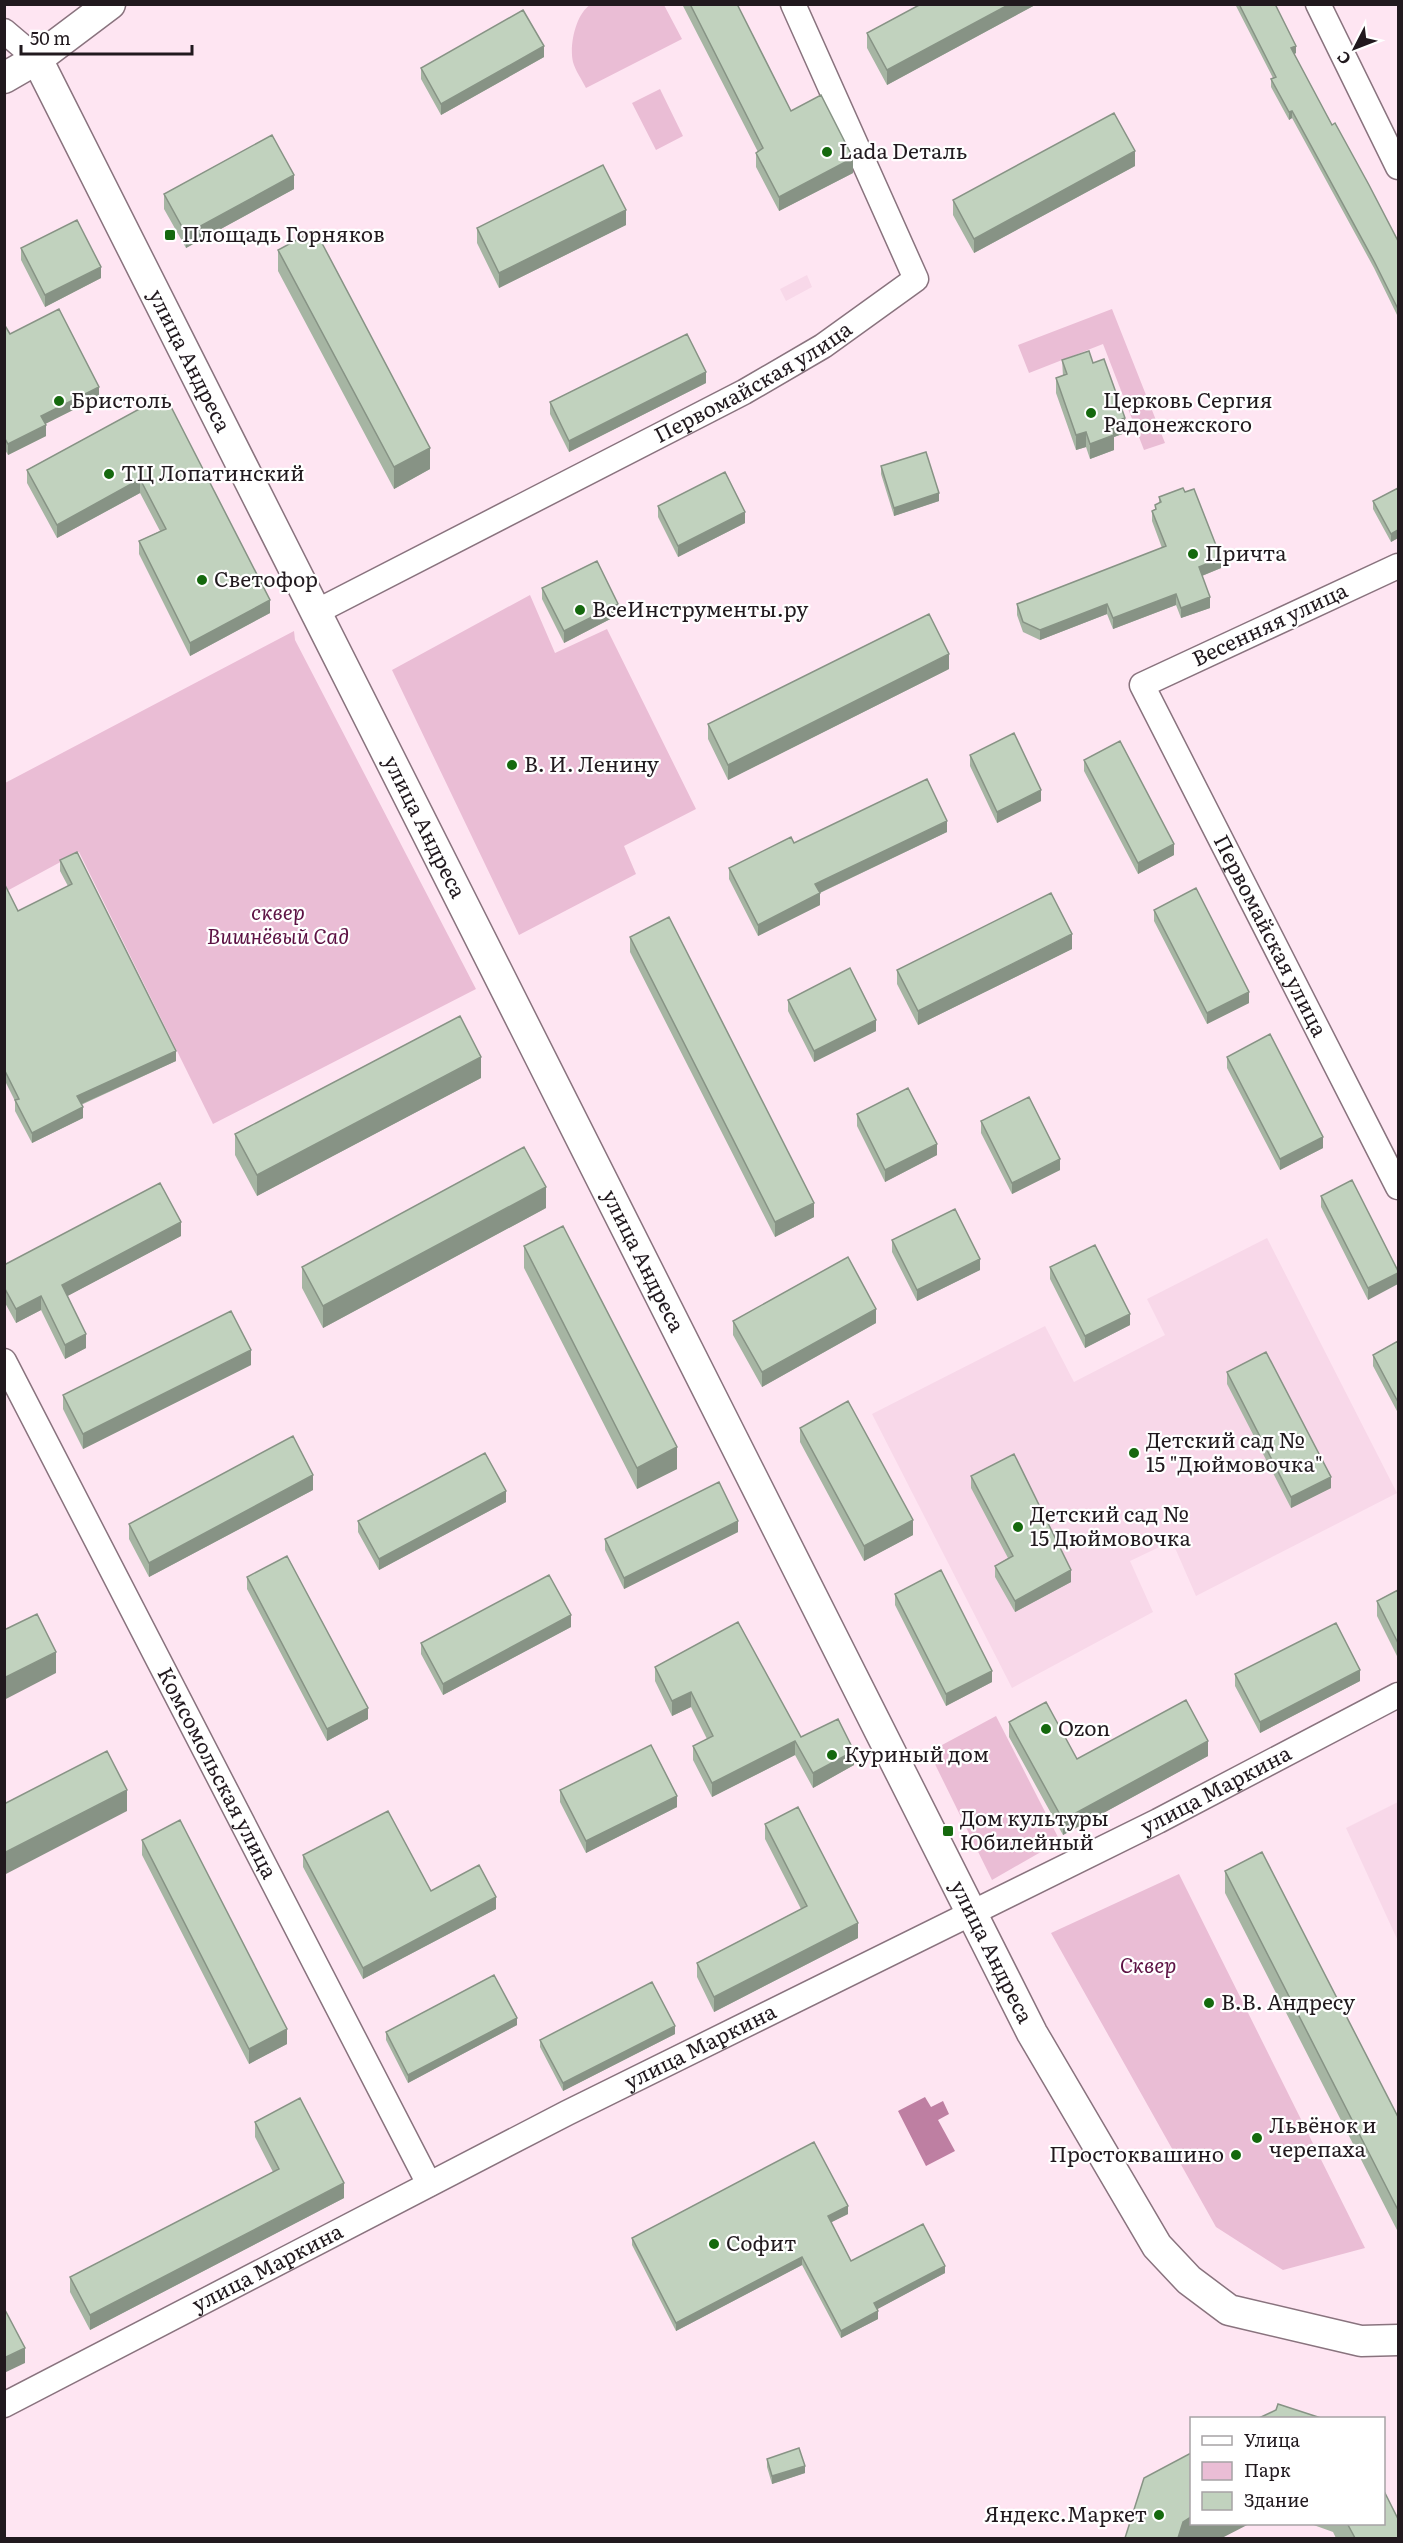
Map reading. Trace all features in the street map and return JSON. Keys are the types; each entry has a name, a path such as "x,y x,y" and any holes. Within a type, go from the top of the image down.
{"street":[{"path":"4,78 37,59 110,4"},
{"name":"Первомайская улица","path":"316,612 744,392 823,346 916,279 793,4"},
{"path":"1318,4 1398,167"},
{"path":"4,31 37,59"},
{"name":"улица Андреса","path":"37,59 970,1912 1032,2033 1157,2247 1189,2280 1229,2310 1361,2341 1398,2340"},
{"name":"Весенняя улица","path":"1142,685 1398,566"},
{"name":"Первомайская улица","path":"1142,685 1398,1187"},
{"name":"Комсомольская улица","path":"4,1361 429,2184"},
{"name":"улица Маркина","path":"4,2405 429,2184 970,1912 1158,1821 1398,1695"}],"shaded area":[{"path":"807,275 812,287 786,301 780,289"},
{"name":"Детский сад № 15 \"Дюймовочка\"","path":"1267,1238 1397,1493 1196,1596 1172,1541 1130,1561 1153,1612 1012,1688 872,1414 1045,1326 1074,1382 1165,1335 1147,1299"},
{"path":"1398,1802 1398,1941 1346,1828"},
{"path":"925,2097 931,2107 943,2101 949,2114 938,2120 955,2151 926,2166 898,2111"}],"green space":[{"path":"590,5 664,5 682,39 586,88 574,65 572,47 577,23"},
{"path":"660,89 683,136 656,150 632,103"},
{"path":"1112,309 1165,443 1144,450 1103,344 1029,373 1018,345"},
{"path":"530,595 555,653 607,629 696,809 624,846 636,874 519,935 392,670"},
{"name":"сквер Вишнёвый Сад","path":"294,631 295,640 476,989 213,1124 79,852 5,892 5,783"},
{"path":"996,1716 1060,1841 992,1880 929,1752"},
{"name":"Сквер","path":"1179,1874 1365,2248 1283,2270 1216,2227 1051,1933"}],"building":[{"path":"690,4 737,4 791,111 821,95 853,158 779,197 756,153 763,148"},
{"path":"921,4 1010,4 887,70 867,33"},
{"path":"1239,4 1275,4 1296,46 1291,48 1332,125 1335,123 1398,241 1398,309 1292,111 1289,112 1271,79 1276,77"},
{"path":"523,10 544,46 441,104 421,68"},
{"path":"1114,113 1135,151 974,239 953,200"},
{"path":"272,135 294,175 186,234 164,194"},
{"path":"603,165 626,210 499,273 477,228"},
{"path":"77,220 101,267 45,295 21,248"},
{"path":"315,230 430,448 394,467 278,250"},
{"path":"59,309 99,387 41,416 46,425 8,444 4,437 4,324 10,334"},
{"path":"687,334 706,372 569,441 550,402"},
{"name":"Церковь Сергия Радонежского","path":"1089,351 1093,363 1104,359 1125,418 1110,423 1114,435 1090,444 1086,432 1076,435 1056,378 1067,374 1062,360"},
{"path":"165,395 270,600 190,643 139,541 166,529 140,479 57,525 27,470"},
{"path":"926,452 939,493 894,508 881,466"},
{"path":"725,472 745,512 678,546 658,506"},
{"path":"1183,488 1185,492 1194,489 1221,558 1199,567 1210,597 1181,608 1176,594 1113,618 1107,604 1040,630 1023,622 1017,604 1166,546 1152,511 1156,509 1155,505 1161,502 1159,497"},
{"path":"1398,488 1398,530 1391,534 1373,501"},
{"path":"597,561 618,604 564,631 542,588"},
{"path":"929,614 949,654 728,765 708,724"},
{"path":"1014,733 1041,790 997,812 970,755"},
{"path":"1120,741 1174,844 1138,863 1084,760"},
{"path":"927,779 947,821 815,884 820,893 758,925 729,868 791,837 794,843"},
{"path":"77,852 176,1051 77,1096 83,1107 32,1133 15,1100 19,1099 4,1069 4,883 18,911 72,884 60,860"},
{"path":"1196,888 1249,992 1207,1013 1154,910"},
{"path":"1051,893 1072,934 918,1011 897,970"},
{"path":"669,917 814,1203 775,1222 630,937"},
{"path":"850,968 876,1020 814,1051 788,1000"},
{"path":"460,1016 481,1057 257,1175 235,1134"},
{"path":"1270,1034 1323,1137 1280,1159 1227,1057"},
{"path":"908,1088 937,1144 885,1170 857,1114"},
{"path":"1029,1097 1060,1159 1012,1183 981,1121"},
{"path":"524,1147 546,1187 323,1306 302,1267"},
{"path":"1352,1180 1398,1271 1368,1288 1321,1196"},
{"path":"160,1183 181,1222 62,1285 86,1334 65,1345 41,1296 16,1309 4,1287 4,1265"},
{"path":"955,1209 980,1259 917,1290 892,1240"},
{"path":"563,1226 677,1447 637,1468 524,1246"},
{"path":"1095,1245 1130,1314 1085,1336 1050,1267"},
{"path":"848,1257 876,1309 762,1372 733,1321"},
{"path":"231,1311 251,1350 83,1434 63,1395"},
{"path":"1398,1341 1398,1402 1373,1355"},
{"path":"1266,1352 1331,1477 1291,1497 1227,1372"},
{"path":"848,1401 913,1520 864,1546 800,1428"},
{"path":"293,1436 313,1475 149,1563 129,1524"},
{"path":"485,1453 506,1491 379,1559 358,1521"},
{"name":"Детский сад № 15 Дюймовочка","path":"1014,1454 1071,1570 1015,1601 995,1566 1013,1556 971,1476"},
{"path":"719,1482 738,1521 624,1578 605,1539"},
{"path":"287,1556 368,1708 327,1729 247,1577"},
{"path":"941,1570 992,1671 946,1694 895,1594"},
{"path":"549,1575 571,1615 443,1684 421,1643"},
{"path":"1398,1590 1398,1643 1377,1601"},
{"path":"37,1614 56,1652 4,1678 4,1630"},
{"path":"738,1622 801,1737 838,1719 854,1751 813,1773 795,1741 712,1783 693,1746 713,1736 691,1692 672,1701 655,1667"},
{"path":"1336,1623 1360,1670 1260,1722 1235,1674"},
{"path":"1186,1700 1208,1741 1063,1820 1009,1722 1046,1702 1077,1759"},
{"path":"651,1745 677,1796 586,1841 560,1790"},
{"path":"107,1751 127,1790 4,1853 4,1804"},
{"path":"798,1807 858,1923 714,1997 697,1963 807,1906 765,1824"},
{"path":"388,1811 431,1891 479,1865 496,1897 363,1968 303,1855"},
{"path":"180,1820 287,2029 249,2049 142,1840"},
{"path":"1262,1852 1398,2117 1398,2210 1225,1871"},
{"path":"494,1975 517,2018 408,2075 386,2032"},
{"path":"652,1982 675,2026 563,2083 540,2040"},
{"path":"300,2098 344,2183 90,2315 70,2277 279,2169 255,2122"},
{"path":"814,2142 848,2206 828,2216 851,2261 923,2224 945,2266 874,2303 878,2311 841,2331 802,2257 676,2323 632,2238"},
{"path":"4,2308 25,2348 4,2358"},
{"path":"1278,2404 1318,2417 1261,2417 1276,2410"},
{"path":"799,2448 805,2466 772,2476 767,2459"},
{"path":"1190,2454 1190,2518 1183,2522 1178,2538 1125,2538 1144,2478"},
{"path":"1385,2493 1398,2519 1398,2538 1355,2538 1348,2525 1385,2525"}],"place":[{"name":"Lada Dеталь","path":"827,152"},
{"name":"Площадь Горняков","path":"170,235"},
{"name":"Бристоль","path":"59,401"},
{"name":"Церковь Сергия Радонежского","path":"1091,413"},
{"name":"ТЦ Лопатинский","path":"109,474"},
{"name":"Причта","path":"1193,554"},
{"name":"Светофор","path":"202,580"},
{"name":"ВсеИнструменты.ру","path":"580,610"},
{"name":"В. И. Ленину","path":"512,765"},
{"name":"Детский сад № 15 \"Дюймовочка\"","path":"1134,1453"},
{"name":"Детский сад № 15 Дюймовочка","path":"1018,1527"},
{"name":"Ozon","path":"1046,1729"},
{"name":"Куриный дом","path":"832,1755"},
{"name":"Дом культуры Юбилейный","path":"948,1831"},
{"name":"В.В. Андресу","path":"1209,2003"},
{"name":"Львёнок и черепаха","path":"1257,2138"},
{"name":"Простоквашино","path":"1236,2155"},
{"name":"Софит","path":"714,2244"},
{"name":"Яндекс.Маркет","path":"1159,2515"}]}
